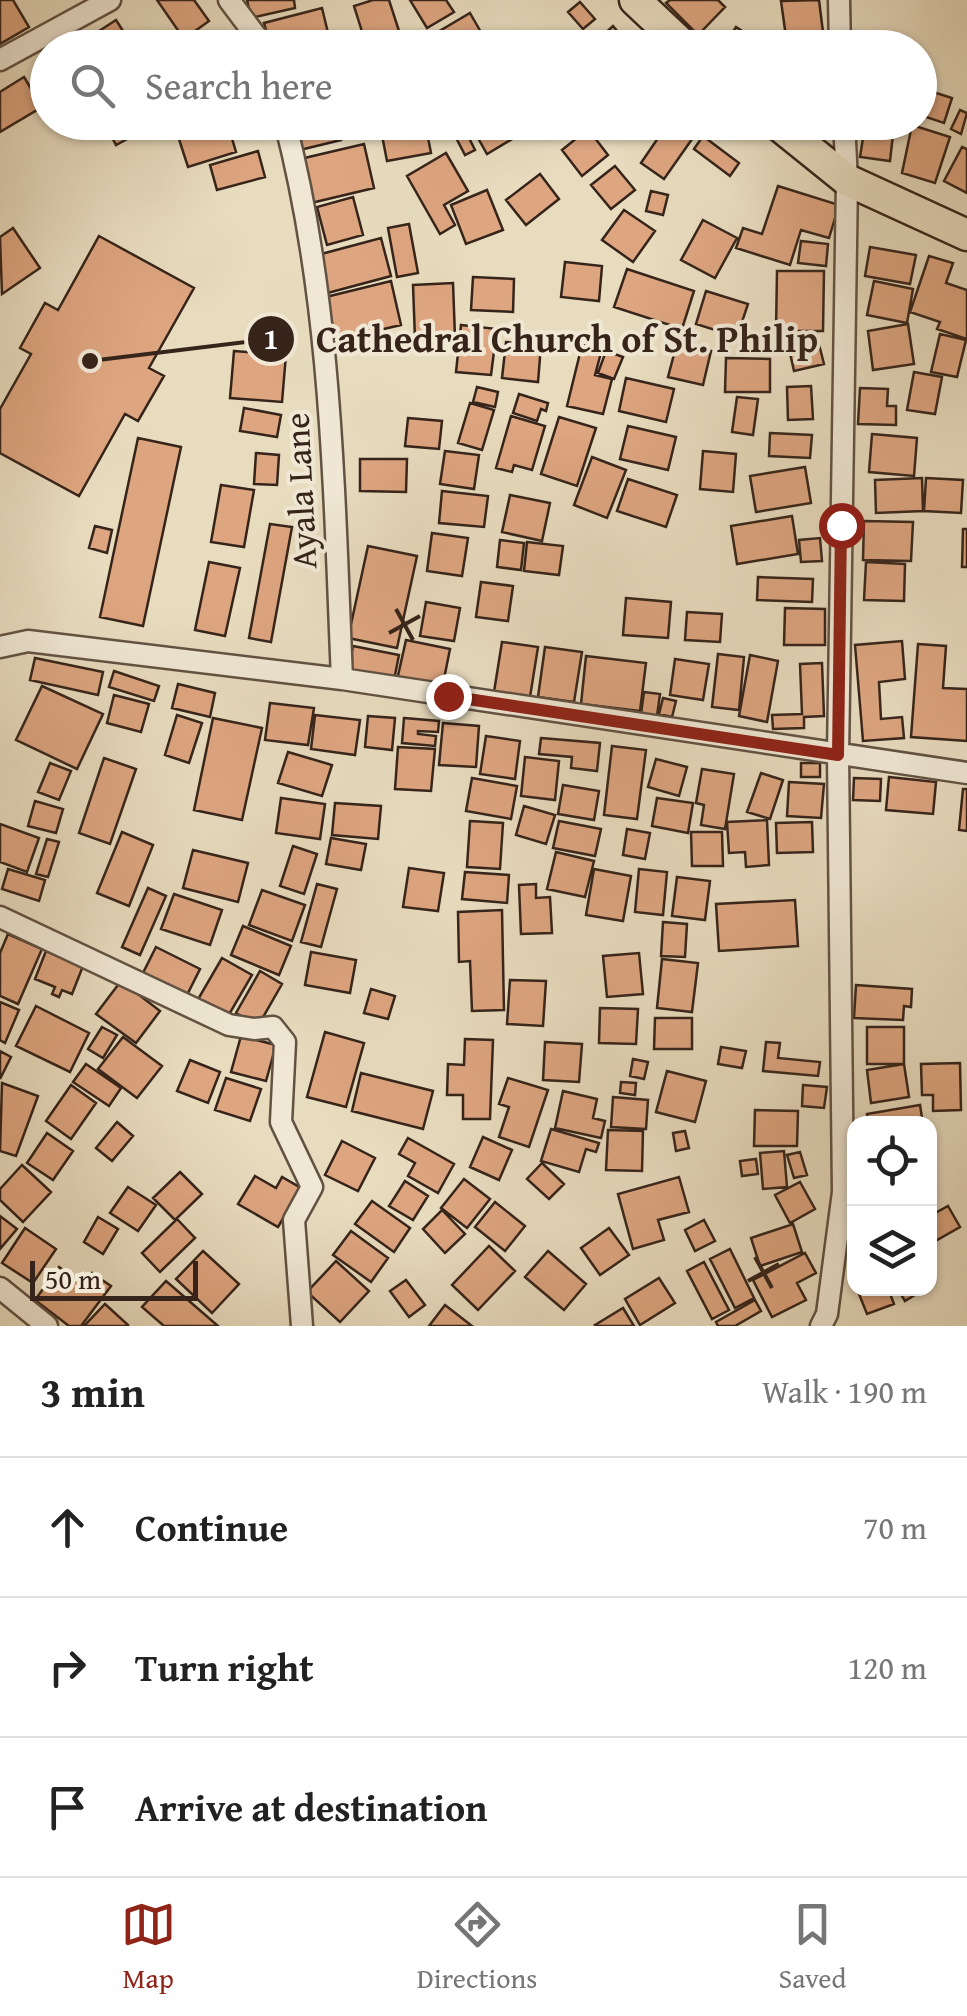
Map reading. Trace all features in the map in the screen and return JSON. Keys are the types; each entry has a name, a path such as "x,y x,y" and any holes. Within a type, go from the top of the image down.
{"main road":[{"path":"635,0 667,30"},
{"path":"797,140 846,180 967,235"}],"street":[{"path":"55,30 110,0"},
{"path":"229,0 252,30"},
{"path":"839,0 840,30"},
{"path":"0,60 30,44"},
{"name":"Ayala Lane","path":"289,140 315,262 333,466 342,678"},
{"path":"821,1326 827,1314 843,1192 838,755 845,140"},
{"path":"0,647 28,641 342,678 967,773"},
{"path":"0,918 229,1025 254,1029 273,1026 284,1042 280,1122 312,1187 294,1220 302,1326"},
{"path":"0,1288 47,1326"}],"building":[{"path":"0,0 13,0 29,27 0,44"},
{"path":"157,0 194,0 209,21 196,30 178,30"},
{"path":"247,0 294,0 295,8 251,18"},
{"path":"389,0 399,30 362,30 354,6"},
{"path":"410,0 446,0 454,12 427,28"},
{"path":"718,0 725,7 703,30 693,30 666,3"},
{"path":"819,0 823,30 785,30 781,1"},
{"path":"580,2 595,19 583,29 568,12"},
{"path":"322,8 327,30 266,30 264,23"},
{"path":"470,13 480,30 441,30"},
{"path":"116,20 122,30 101,30"},
{"path":"24,77 30,87 30,114 0,132 0,92"},
{"path":"937,93 952,98 944,123 937,121"},
{"path":"960,110 967,113 961,134 951,129"},
{"path":"937,133 950,137 935,183 902,173 909,140 937,140"},
{"path":"179,140 232,140 236,152 188,167"},
{"path":"298,140 341,140 300,150"},
{"path":"383,140 428,140 431,153 387,161"},
{"path":"457,140 470,140 475,150 465,155"},
{"path":"479,140 511,140 487,154"},
{"path":"574,140 596,140 608,155 582,176 562,150"},
{"path":"657,140 691,140 664,179 641,163"},
{"path":"700,140 708,140 739,163 730,176 694,149"},
{"path":"863,140 892,140 890,161 860,157"},
{"path":"364,144 374,188 307,204 296,160"},
{"path":"962,147 967,149 967,193 944,181"},
{"path":"258,151 265,177 217,190 210,165"},
{"path":"446,153 468,191 444,205 455,225 440,234 407,176"},
{"path":"615,166 635,190 611,209 591,185"},
{"path":"540,174 559,199 526,225 506,200"},
{"path":"778,186 839,205 829,238 801,230 790,265 736,248 743,228 762,234"},
{"path":"487,190 503,230 466,244 451,205"},
{"path":"651,191 668,195 663,215 646,211"},
{"path":"353,197 363,235 327,245 317,207"},
{"path":"624,210 655,231 633,262 602,240"},
{"path":"703,220 737,238 715,278 681,260"},
{"path":"409,224 418,273 397,277 388,228"},
{"path":"13,228 40,268 2,294 0,237"},
{"path":"99,236 194,288 149,368 164,376 138,421 125,414 79,496 0,453 0,409 31,354 20,348 45,303 58,310"},
{"path":"381,238 391,276 324,294 314,256"},
{"path":"801,241 828,244 826,266 798,263"},
{"path":"870,247 916,255 910,284 865,276"},
{"path":"929,256 953,263 946,283 967,290 967,339 937,329 940,322 910,312"},
{"path":"565,262 602,266 599,301 561,297"},
{"path":"627,269 694,291 682,329 614,307"},
{"path":"777,271 824,271 823,331 776,331"},
{"path":"473,277 514,279 513,312 471,310"},
{"path":"391,281 401,325 336,340 326,297"},
{"path":"874,281 913,289 907,323 867,315"},
{"path":"453,283 455,337 415,339 413,285"},
{"path":"706,291 748,304 737,337 696,324"},
{"path":"908,324 914,364 873,370 868,331"},
{"path":"461,325 497,329 491,375 456,372"},
{"path":"816,332 824,364 794,371 787,340"},
{"path":"940,334 966,340 957,377 931,372"},
{"path":"506,342 541,345 538,382 502,378"},
{"path":"677,343 711,351 703,385 668,377"},
{"path":"582,345 602,349 595,375 612,379 603,414 567,406"},
{"path":"234,351 286,355 282,402 230,398"},
{"path":"606,351 623,357 614,379 598,373"},
{"path":"726,358 770,359 770,392 725,392"},
{"path":"914,372 942,377 935,414 907,410"},
{"path":"626,378 674,389 666,422 619,411"},
{"path":"811,386 813,419 788,420 787,387"},
{"path":"477,387 498,392 495,407 473,402"},
{"path":"860,388 888,389 887,406 896,406 896,425 858,424"},
{"path":"519,394 548,403 537,421 513,413"},
{"path":"737,397 758,399 753,435 732,432"},
{"path":"470,403 494,410 482,450 458,443"},
{"path":"244,408 281,415 277,437 240,431"},
{"path":"511,416 545,426 532,470 514,465 512,472 496,468"},
{"path":"559,417 596,428 577,486 541,474"},
{"path":"408,418 442,421 439,449 405,446"},
{"path":"628,426 676,437 668,470 620,459"},
{"path":"770,433 812,435 810,458 769,456"},
{"path":"872,434 917,438 914,476 869,472"},
{"path":"138,438 181,447 143,626 100,617"},
{"path":"445,451 479,455 474,489 440,484"},
{"path":"703,451 736,454 733,492 700,489"},
{"path":"256,453 279,455 277,485 254,484"},
{"path":"592,457 626,470 607,518 574,505"},
{"path":"360,459 407,459 406,492 360,491"},
{"path":"805,467 811,503 756,512 750,476"},
{"path":"922,478 923,511 876,513 875,480"},
{"path":"926,478 963,480 961,513 924,511"},
{"path":"628,479 677,495 666,527 617,511"},
{"path":"221,485 254,490 244,547 211,542"},
{"path":"442,491 488,496 484,527 439,523"},
{"path":"510,495 550,503 542,541 502,532"},
{"path":"792,516 798,554 737,564 731,526"},
{"path":"864,521 913,522 911,561 863,560"},
{"path":"270,524 292,527 271,642 249,638"},
{"path":"95,526 112,530 107,553 89,548"},
{"path":"963,529 967,529 967,567 962,567"},
{"path":"432,533 468,538 462,576 427,571"},
{"path":"820,538 822,561 801,562 799,540"},
{"path":"500,540 524,543 521,570 497,567"},
{"path":"527,542 563,546 559,575 524,571"},
{"path":"368,546 417,556 397,648 348,638"},
{"path":"209,562 240,568 225,636 195,630"},
{"path":"866,562 905,564 904,601 864,600"},
{"path":"758,577 813,579 812,602 757,600"},
{"path":"481,582 513,586 508,621 476,617"},
{"path":"626,598 671,602 668,638 623,635"},
{"path":"426,602 460,608 454,641 420,636"},
{"path":"785,608 825,609 825,645 784,645"},
{"path":"687,612 722,614 720,642 685,640"},
{"path":"406,640 450,649 442,689 397,680"},
{"path":"902,641 905,679 879,682 881,719 902,717 904,738 863,741 855,645"},
{"path":"502,642 538,647 530,697 494,692"},
{"path":"918,644 946,646 943,688 967,689 967,741 911,737"},
{"path":"353,646 399,655 394,680 348,671"},
{"path":"545,647 582,652 574,702 538,697"},
{"path":"718,654 744,657 739,710 712,707"},
{"path":"750,655 778,661 767,722 739,716"},
{"path":"586,656 646,663 640,711 581,704"},
{"path":"35,658 103,672 98,695 30,680"},
{"path":"675,659 709,664 703,700 670,695"},
{"path":"822,663 824,716 804,717 804,728 773,729 772,715 802,714 800,664"},
{"path":"114,671 159,686 154,701 109,687"},
{"path":"178,684 215,693 210,717 172,708"},
{"path":"42,686 103,714 77,769 16,740"},
{"path":"644,692 660,694 657,716 641,714"},
{"path":"114,695 149,704 141,732 107,723"},
{"path":"663,698 676,701 672,717 659,714"},
{"path":"270,703 314,708 308,745 265,740"},
{"path":"177,715 202,723 189,763 165,755"},
{"path":"315,715 360,720 355,755 311,749"},
{"path":"368,716 395,718 392,750 365,747"},
{"path":"213,718 262,728 242,820 194,810"},
{"path":"404,718 439,721 438,732 418,731 436,736 435,746 402,743"},
{"path":"443,723 479,726 476,767 439,765"},
{"path":"486,736 520,741 515,779 480,774"},
{"path":"541,738 600,743 597,771 571,768 572,757 539,754"},
{"path":"612,746 646,750 637,819 604,815"},
{"path":"398,747 435,749 431,791 395,789"},
{"path":"288,752 332,765 322,796 278,783"},
{"path":"525,757 559,761 555,800 521,796"},
{"path":"104,758 136,769 110,844 79,833"},
{"path":"656,759 687,767 679,796 648,787"},
{"path":"50,763 71,771 59,800 38,792"},
{"path":"801,763 820,763 820,777 801,777"},
{"path":"702,769 734,774 725,829 701,825 704,805 696,803"},
{"path":"761,773 783,780 770,819 747,812"},
{"path":"889,777 936,782 933,814 886,810"},
{"path":"472,778 517,786 511,819 466,811"},
{"path":"854,778 881,779 880,801 853,800"},
{"path":"789,782 824,784 821,818 787,816"},
{"path":"563,785 599,791 594,820 558,814"},
{"path":"963,789 967,789 967,831 959,830"},
{"path":"281,798 325,804 320,839 276,833"},
{"path":"657,798 693,803 688,833 652,826"},
{"path":"35,801 63,809 56,833 28,826"},
{"path":"335,803 381,806 378,839 332,835"},
{"path":"524,806 555,815 546,844 516,835"},
{"path":"767,820 769,865 746,867 745,852 729,853 727,822"},
{"path":"470,821 503,823 500,869 467,867"},
{"path":"559,821 601,829 595,856 553,848"},
{"path":"812,822 813,852 777,853 776,823"},
{"path":"0,824 39,838 27,872 0,862"},
{"path":"627,829 650,833 645,859 623,855"},
{"path":"122,832 153,845 129,906 97,893"},
{"path":"691,832 722,832 723,866 692,866"},
{"path":"331,838 366,844 361,870 326,864"},
{"path":"47,839 59,842 48,877 36,874"},
{"path":"293,846 317,854 304,894 280,886"},
{"path":"193,850 248,863 238,902 183,888"},
{"path":"556,852 594,861 585,897 547,889"},
{"path":"409,868 444,873 438,911 403,907"},
{"path":"8,869 45,880 39,901 2,889"},
{"path":"594,869 631,876 623,921 586,915"},
{"path":"639,869 667,872 663,915 635,912"},
{"path":"465,872 509,875 507,903 462,899"},
{"path":"677,877 710,881 705,920 672,916"},
{"path":"317,884 337,889 321,947 301,942"},
{"path":"536,884 536,898 550,897 552,933 521,934 519,885"},
{"path":"148,888 166,896 140,955 122,947"},
{"path":"262,890 305,905 292,941 249,925"},
{"path":"174,894 222,910 210,945 161,929"},
{"path":"795,900 798,946 719,951 716,904"},
{"path":"502,910 504,1010 472,1011 470,961 459,962 458,912"},
{"path":"663,922 687,924 685,957 661,956"},
{"path":"243,926 291,946 279,975 231,955"},
{"path":"8,934 42,949 18,1004 0,996 0,953"},
{"path":"156,947 200,969 186,997 142,975"},
{"path":"46,951 83,966 72,994 62,990 59,997 52,994 55,987 35,979"},
{"path":"311,952 356,960 350,993 305,985"},
{"path":"639,953 643,994 607,997 603,956"},
{"path":"222,958 252,975 227,1018 197,1001"},
{"path":"662,959 698,963 692,1012 657,1008"},
{"path":"260,971 282,984 258,1026 236,1013"},
{"path":"510,980 546,981 543,1026 507,1024"},
{"path":"121,981 160,1011 136,1043 96,1014"},
{"path":"856,985 912,989 911,1007 904,1006 903,1020 854,1018"},
{"path":"371,989 395,996 388,1019 364,1013"},
{"path":"0,1002 19,1010 5,1043 0,1040"},
{"path":"36,1006 89,1033 70,1072 16,1046"},
{"path":"600,1008 638,1009 636,1044 599,1043"},
{"path":"655,1018 692,1018 692,1049 654,1049"},
{"path":"102,1027 117,1035 103,1058 88,1049"},
{"path":"867,1027 904,1027 904,1064 867,1064"},
{"path":"325,1032 364,1043 346,1107 307,1097"},
{"path":"241,1036 276,1045 266,1081 231,1072"},
{"path":"123,1037 162,1066 137,1098 98,1069"},
{"path":"465,1039 493,1040 490,1119 463,1119 463,1095 447,1095 448,1064 464,1065"},
{"path":"545,1042 582,1044 579,1082 543,1080"},
{"path":"766,1042 780,1043 778,1058 820,1062 818,1076 763,1071"},
{"path":"721,1047 746,1051 742,1068 718,1064"},
{"path":"0,1051 11,1057 0,1079"},
{"path":"633,1059 648,1062 644,1079 630,1076"},
{"path":"190,1060 220,1072 208,1103 177,1091"},
{"path":"960,1063 961,1110 933,1111 933,1095 922,1095 921,1064"},
{"path":"86,1064 121,1088 109,1106 73,1082"},
{"path":"904,1064 909,1097 871,1103 867,1070"},
{"path":"667,1071 706,1081 695,1122 656,1112"},
{"path":"361,1073 433,1091 423,1129 352,1111"},
{"path":"226,1078 261,1089 250,1121 215,1110"},
{"path":"508,1078 548,1090 529,1147 499,1137 509,1107 499,1104"},
{"path":"621,1082 636,1083 635,1095 620,1093"},
{"path":"2,1083 38,1096 16,1156 0,1151"},
{"path":"71,1085 96,1103 71,1139 46,1121"},
{"path":"803,1085 827,1087 824,1108 802,1106"},
{"path":"563,1091 597,1099 593,1118 605,1121 601,1138 555,1128"},
{"path":"613,1097 648,1100 646,1129 611,1127"},
{"path":"920,1105 922,1116 867,1116"},
{"path":"755,1110 798,1111 797,1146 754,1146"},
{"path":"117,1122 133,1136 112,1161 96,1148"},
{"path":"551,1129 599,1143 596,1152 586,1149 579,1172 541,1161"},
{"path":"608,1130 643,1131 642,1171 606,1170"},
{"path":"685,1131 689,1148 676,1151 673,1133"},
{"path":"47,1133 73,1151 53,1180 27,1163"},
{"path":"483,1137 512,1150 499,1180 470,1167"},
{"path":"408,1138 454,1164 438,1193 408,1176 415,1163 399,1154"},
{"path":"342,1141 375,1158 358,1191 325,1175"},
{"path":"784,1151 787,1187 763,1189 760,1153"},
{"path":"800,1152 807,1175 794,1178 787,1155"},
{"path":"756,1159 758,1174 742,1176 740,1161"},
{"path":"542,1163 564,1184 549,1199 527,1179"},
{"path":"22,1165 51,1192 23,1222 0,1200 0,1189"},
{"path":"180,1172 202,1194 175,1220 153,1198"},
{"path":"255,1176 276,1188 282,1177 301,1188 278,1227 238,1204"},
{"path":"679,1177 689,1212 658,1220 664,1240 633,1249 618,1194"},
{"path":"464,1179 490,1199 467,1228 441,1208"},
{"path":"405,1181 428,1196 413,1220 389,1206"},
{"path":"800,1182 815,1209 790,1223 775,1195"},
{"path":"128,1187 156,1205 138,1231 110,1213"},
{"path":"372,1201 410,1228 394,1252 355,1224"},
{"path":"495,1202 525,1226 505,1251 475,1227"},
{"path":"948,1206 960,1227 937,1240 937,1212"},
{"path":"442,1210 465,1234 445,1253 423,1229"},
{"path":"0,1216 17,1229 0,1249"},
{"path":"98,1217 118,1229 103,1254 84,1242"},
{"path":"177,1219 195,1238 160,1272 142,1253"},
{"path":"704,1220 715,1241 695,1251 685,1230"},
{"path":"793,1224 802,1252 760,1266 751,1238"},
{"path":"25,1228 56,1249 33,1283 2,1263"},
{"path":"609,1228 629,1255 600,1275 581,1248"},
{"path":"351,1231 388,1258 371,1282 333,1255"},
{"path":"489,1246 515,1271 478,1310 452,1285"},
{"path":"730,1249 754,1298 735,1308 710,1259"},
{"path":"203,1251 239,1284 212,1313 176,1279"},
{"path":"548,1251 586,1284 564,1310 525,1277"},
{"path":"805,1253 816,1273 797,1283 806,1300 772,1317 753,1280"},
{"path":"336,1261 369,1291 340,1322 307,1292"},
{"path":"704,1262 729,1310 712,1319 687,1271"},
{"path":"59,1267 84,1285 92,1273 111,1286 81,1326 69,1326 35,1300"},
{"path":"659,1278 675,1303 640,1325 625,1299"},
{"path":"406,1280 425,1305 409,1317 390,1291"},
{"path":"166,1281 218,1326 164,1326 142,1307"},
{"path":"860,1296 891,1296 894,1304 867,1314"},
{"path":"755,1300 761,1311 735,1326 718,1326 716,1322"},
{"path":"105,1304 128,1325 84,1326"},
{"path":"445,1305 472,1326 429,1326"},
{"path":"623,1308 634,1326 595,1325"}],"place":[{"name":"Cathedral Church of St. Philip","path":"90,361"}],"route":[{"path":"448,696 838,755 841,525"}]}
